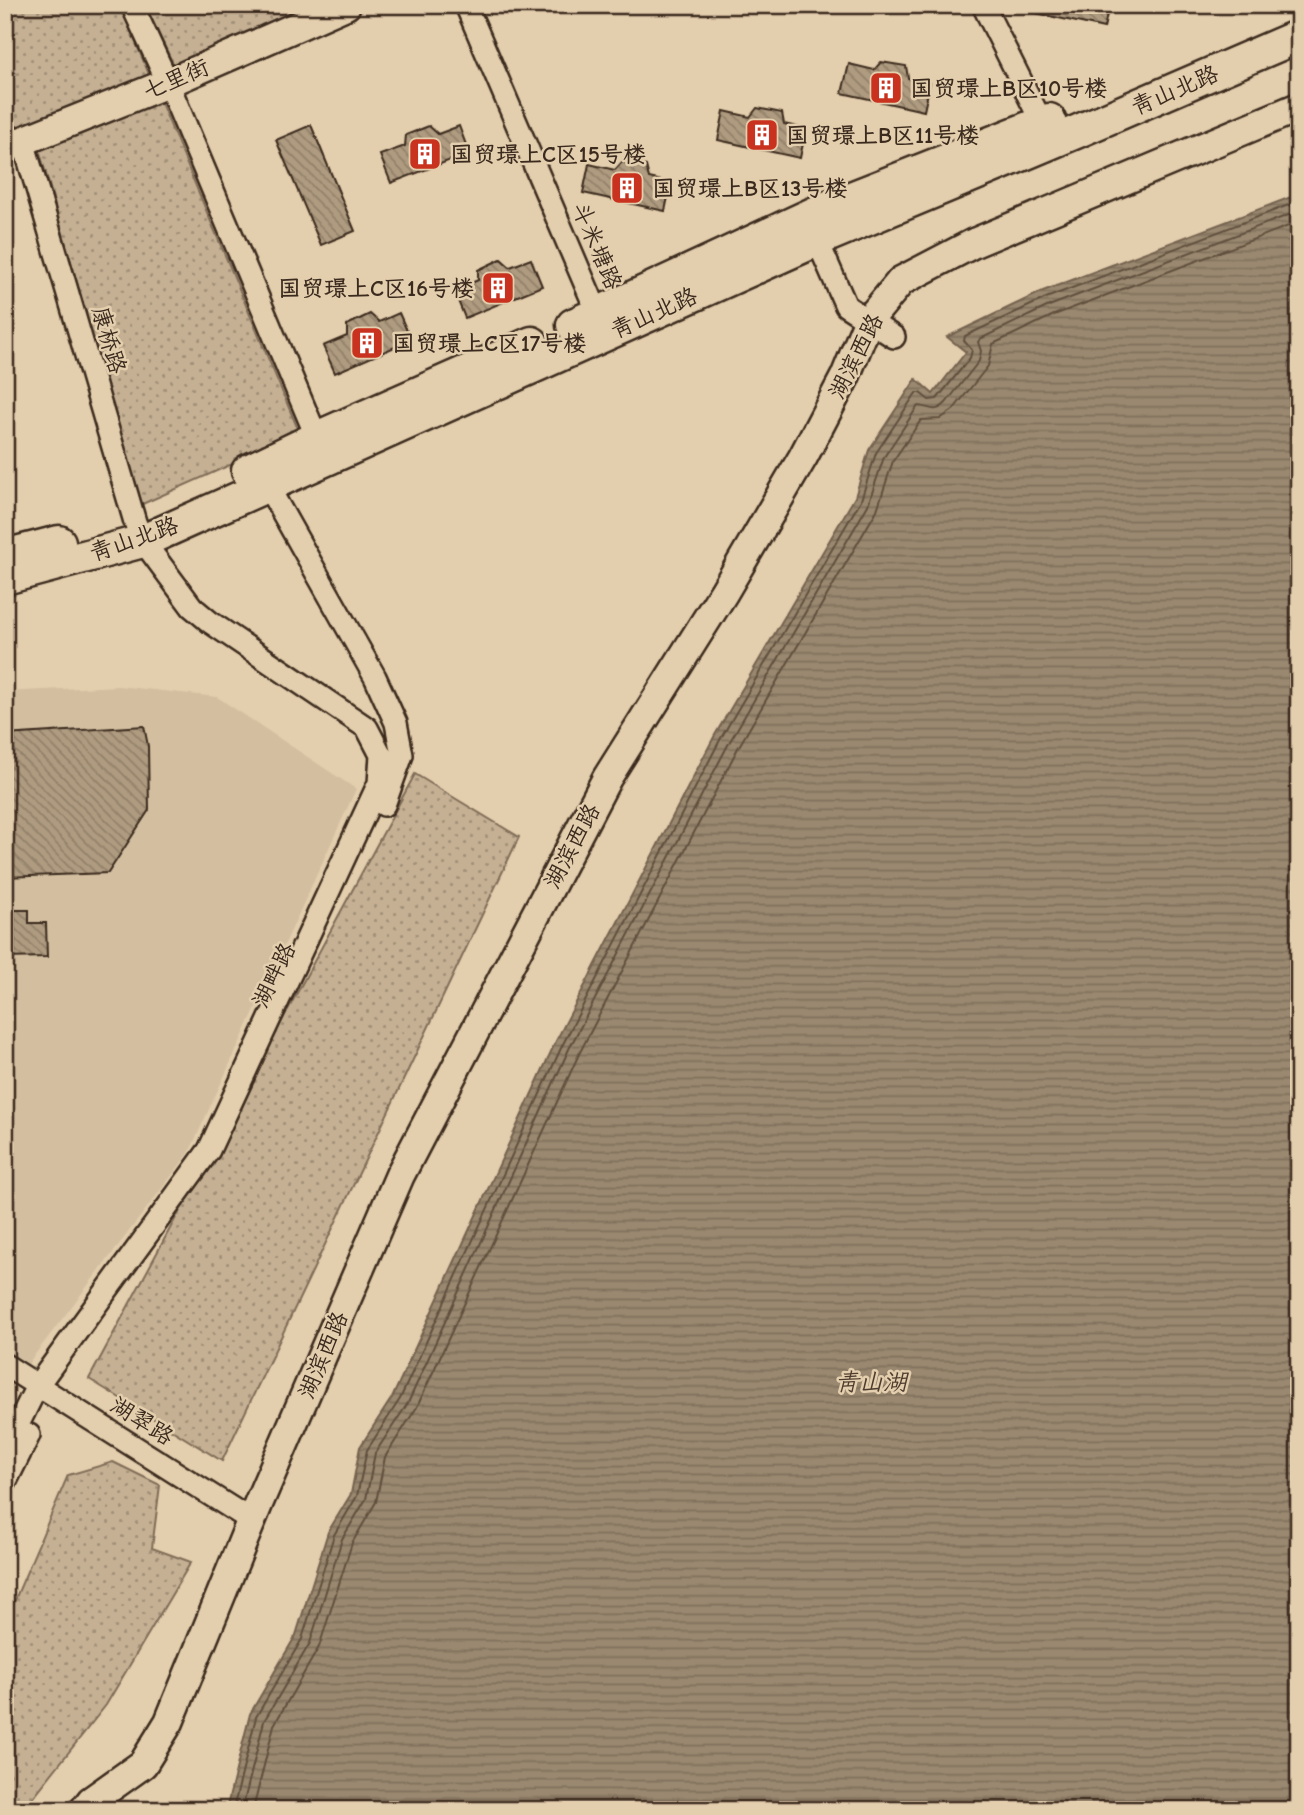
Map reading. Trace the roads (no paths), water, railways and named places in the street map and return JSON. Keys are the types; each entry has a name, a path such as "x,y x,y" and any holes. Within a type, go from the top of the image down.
{"main road":[{"name":"青山北路","path":"262,476 317,438 598,314 826,208 1042,123 1299,14"},
{"name":"青山北路","path":"5,578 143,538 262,476 1299,36"},
{"name":"青山北路","path":"5,554 143,538"}],"street":[{"path":"132,5 168,83 317,438"},
{"name":"七里街","path":"14,145 168,83 346,5"},
{"name":"斗米塘路","path":"466,5 598,314"},
{"path":"983,5 1042,123"},
{"name":"湖滨西路","path":"84,1810 91,1801 143,1764 169,1721 400,1175 607,778 724,592 803,457 845,377 868,321 901,281 974,243 1299,107"},
{"name":"康桥路","path":"14,145 143,538"},
{"path":"817,240 846,306 894,337"},
{"name":"湖畔路","path":"5,1483 43,1390 217,1156 368,838 390,790 402,755 396,723 375,677 262,476"},
{"name":"湖畔路","path":"5,1451 43,1390 209,1150 379,783 381,755 367,728 210,622 192,607 143,538"},
{"name":"湖翠路","path":"5,1365 252,1521"}],"water":[{"name":"青山湖","path":"1299,194 1299,1810 226,1810 250,1714 296,1635 328,1532 351,1494 360,1447 393,1396 555,1043 715,735 855,497 869,450 916,379 933,394 966,352 947,337 1043,291"}],"place":[{"name":"国贸璟上B区10号楼","path":"886,88"},
{"name":"国贸璟上B区11号楼","path":"762,135"},
{"name":"国贸璟上C区15号楼","path":"425,154"},
{"name":"国贸璟上B区13号楼","path":"627,188"},
{"name":"国贸璟上C区16号楼","path":"498,288"},
{"name":"国贸璟上C区17号楼","path":"367,343"}]}
